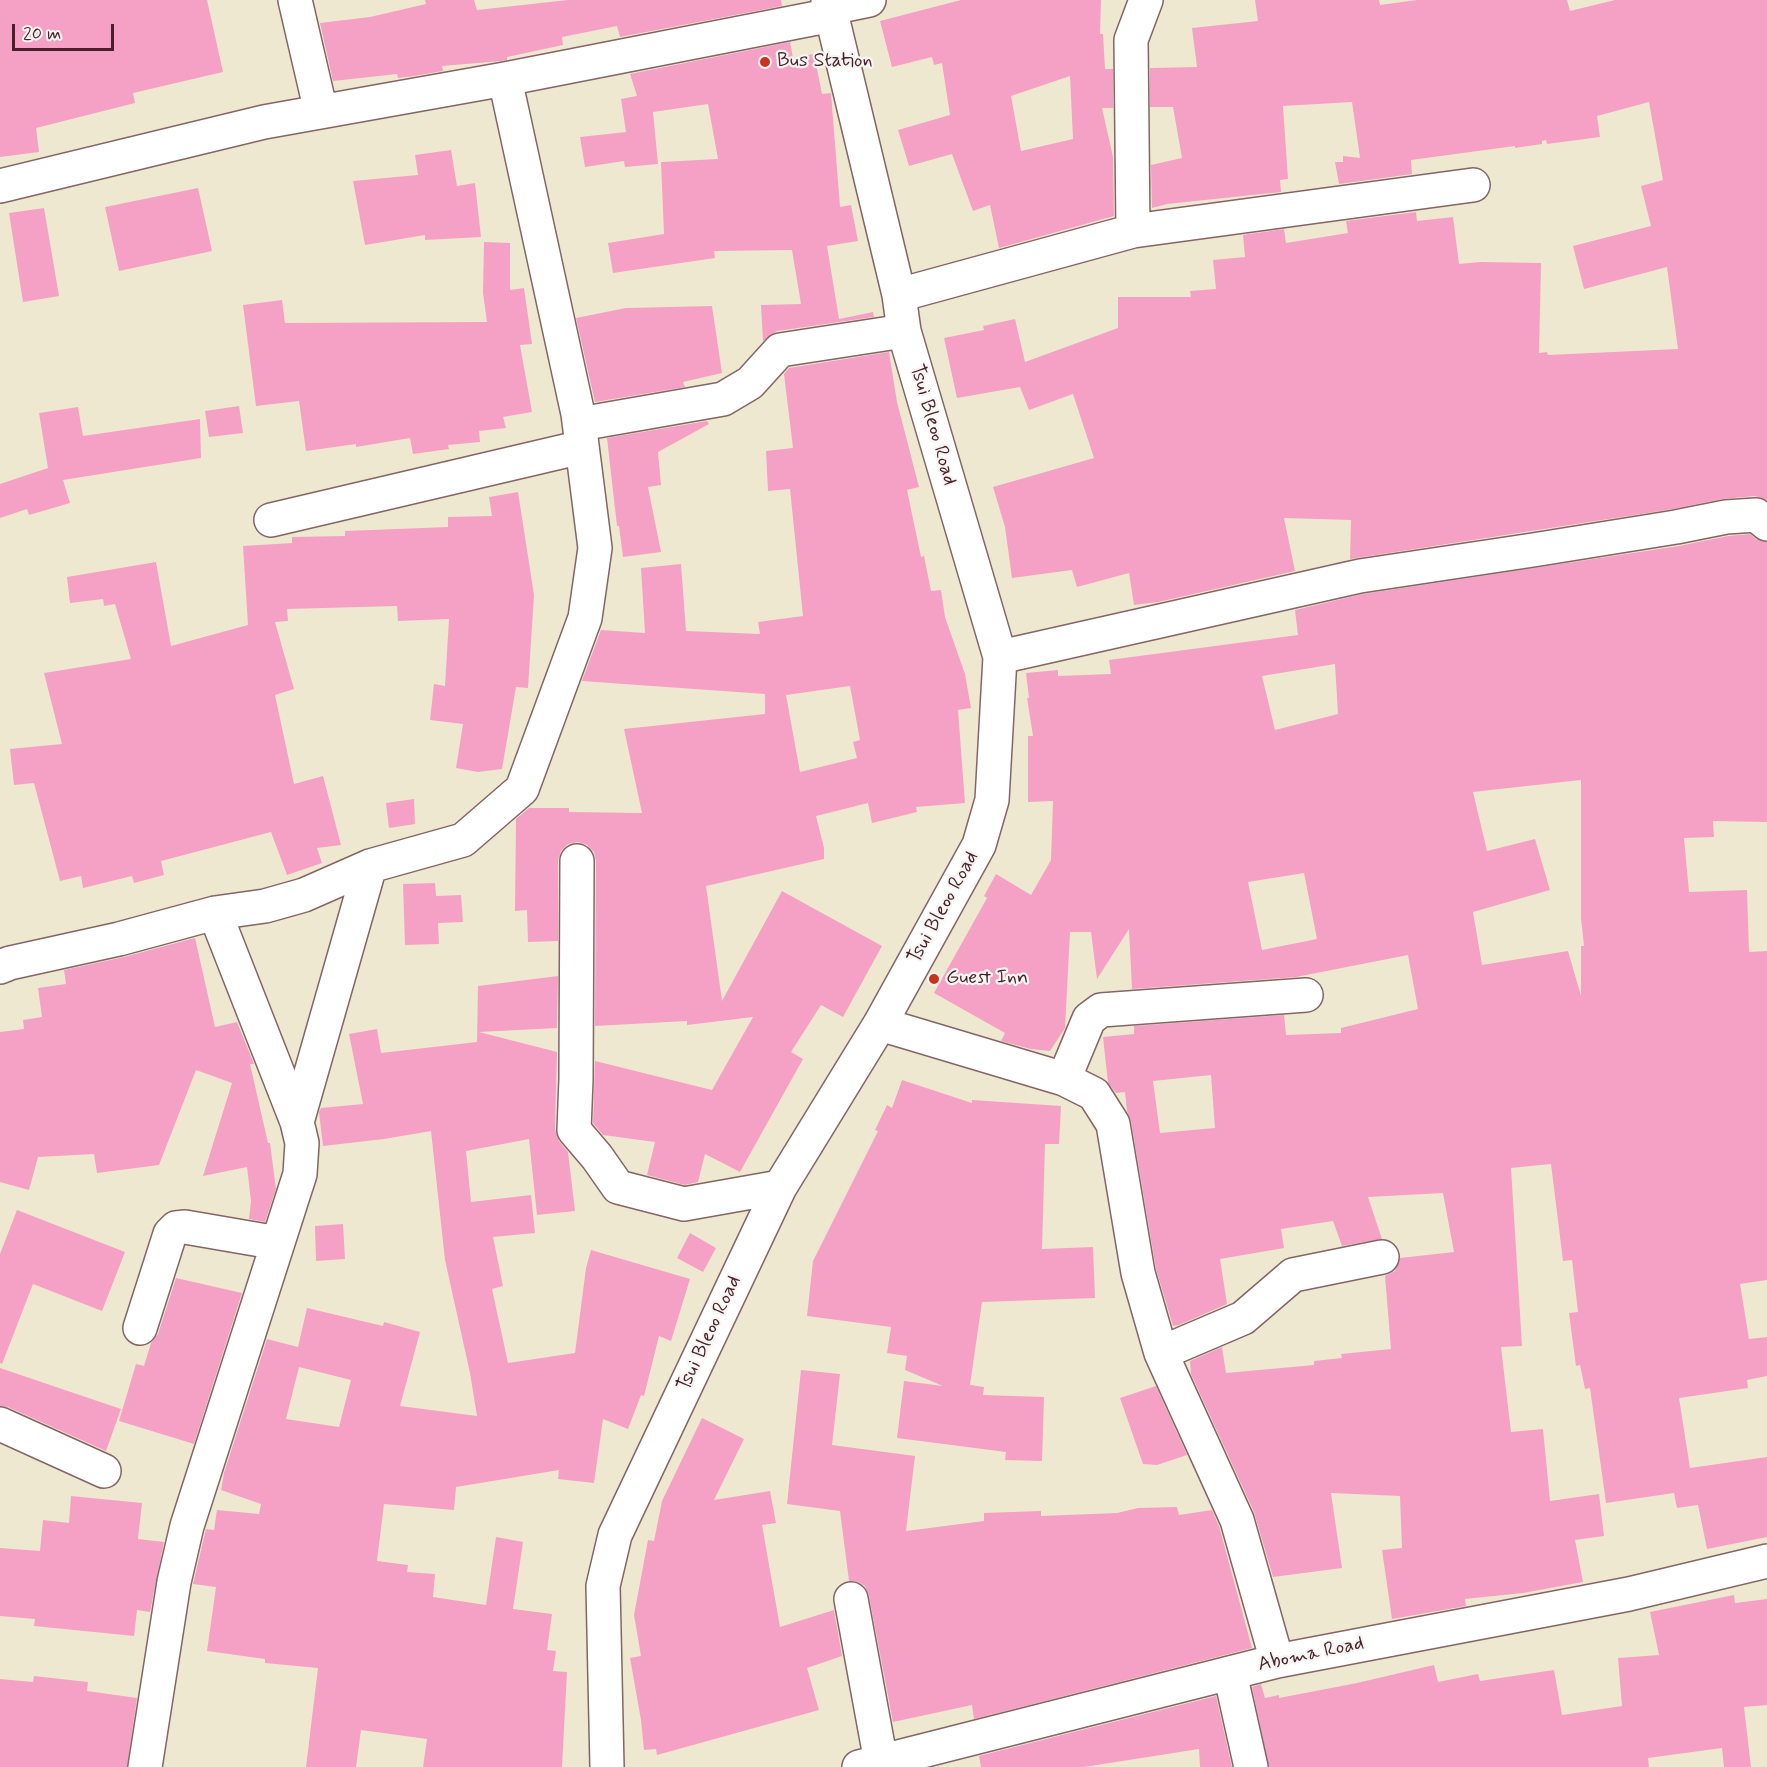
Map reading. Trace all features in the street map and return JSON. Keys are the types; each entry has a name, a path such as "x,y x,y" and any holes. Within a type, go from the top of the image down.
{"street":[{"path":"294,0 321,112"},
{"path":"0,186 264,122 505,79 869,0"},
{"path":"1133,231 1131,40 1146,0"},
{"name":"Tsui Bleoo Road","path":"607,1767 603,1586 615,1535 780,1187 880,1024 979,845 992,800 1000,657 904,331 899,295 830,8"},
{"path":"0,967 119,939 215,913 265,906 304,895 370,866 463,840 522,789 585,618 595,548 581,436 505,79"},
{"path":"899,295 1133,231 1473,185"},
{"path":"271,520 723,399 750,383 780,350 904,331"},
{"path":"1000,657 1360,576 1533,550 1726,517 1756,515 1767,524"},
{"path":"577,861 574,1130 618,1187 684,1204 780,1187"},
{"path":"297,1122 370,866"},
{"path":"145,1767 174,1582 187,1526 300,1174 302,1143 297,1122 215,913"},
{"path":"1064,1079 1089,1018 1101,1010 1306,995"},
{"path":"880,1024 1064,1079 1094,1094 1113,1124 1138,1273 1161,1353 1237,1520 1277,1661"},
{"path":"140,1328 170,1234 176,1228 185,1227 278,1243"},
{"path":"1161,1353 1243,1318 1293,1275 1382,1257"},
{"path":"0,1424 104,1470"},
{"name":"Aboma Road","path":"870,1764 1277,1661 1629,1594 1767,1561"},
{"path":"851,1599 870,1764"},
{"path":"1230,1673 1251,1767"}],"building":[{"path":"0,0 207,0 223,72 133,93 135,103 36,128 39,152 0,157"},
{"path":"425,0 474,0 477,10 568,0 781,0 782,6 620,37 617,26 562,37 563,45 507,57 507,60 442,66 443,71 414,76 398,78 397,74 333,81 320,23 370,17 426,4"},
{"path":"961,0 1101,0 1100,34 1103,34 1105,69 1113,69 1113,108 1102,108 1113,157 1114,216 999,248 990,205 973,211 952,154 909,166 898,130 950,115 942,63 934,65 932,57 892,67 880,21","holes":["1070,76 1073,139 1021,151 1011,96"]},
{"path":"1255,0 1379,0 1380,5 1417,0 1567,0 1570,11 1615,0 1767,0 1767,500 1755,496 1722,499 1673,509 1350,559 1351,520 1284,518 1295,571 1158,602 1134,605 1129,573 1077,587 1072,570 1012,578 1005,527 993,487 1094,458 1073,394 1029,410 1020,387 957,398 944,338 984,330 983,326 1015,319 1025,362 1118,328 1118,297 1191,297 1190,291 1216,289 1213,260 1245,257 1243,235 1284,229 1286,243 1348,233 1346,221 1416,212 1417,221 1453,217 1459,264 1541,263 1539,353 1547,352 1548,355 1678,349 1667,267 1584,289 1573,246 1651,226 1641,186 1663,180 1649,102 1597,116 1600,137 1547,144 1546,140 1542,141 1542,144 1515,148 1515,146 1411,160 1412,174 1339,184 1335,162 1343,162 1343,156 1360,158 1352,102 1283,106 1288,179 1280,180 1281,192 1167,204 1152,208 1151,165 1182,158 1173,107 1150,107 1150,68 1197,67 1192,28 1258,21"},
{"path":"790,42 793,58 814,54 822,94 831,93 840,207 851,205 858,241 827,246 839,319 873,312 874,317 777,331 763,341 761,305 801,304 792,250 714,251 715,258 613,273 608,243 664,234 661,162 718,159 708,104 653,112 658,164 625,167 624,161 585,167 580,137 626,132 621,99 637,96 630,74"},
{"path":"451,150 457,186 475,183 481,237 425,240 425,235 365,245 353,181 418,175 415,155"},
{"path":"198,188 212,251 119,271 105,207"},
{"path":"44,208 59,296 23,302 9,213"},
{"path":"484,242 510,243 510,290 524,288 532,344 520,345 532,412 503,417 506,428 479,431 480,442 448,445 449,449 413,454 410,438 356,447 356,444 306,451 299,401 256,406 243,305 282,300 285,323 487,322 483,293"},
{"path":"712,306 722,373 683,382 685,387 595,402 576,318 626,308"},
{"path":"889,352 897,402 919,487 907,490 921,557 924,556 931,591 941,590 945,617 965,674 971,708 958,710 965,803 916,807 917,812 872,823 868,803 816,816 824,848 824,859 706,886 722,1001 782,891 882,946 843,1017 821,1005 791,1052 803,1059 740,1172 705,1154 698,1182 685,1185 647,1175 655,1142 603,1135 593,1123 595,1061 712,1090 753,1017 687,1025 687,1021 595,1026 596,861 594,852 587,845 578,842 568,844 561,851 558,861 558,941 528,942 527,910 515,911 516,819 529,808 569,808 569,812 642,813 624,729 765,714 765,694 582,681 601,630 645,633 641,568 681,564 686,631 760,634 758,622 803,616 790,489 768,491 766,451 793,448 784,374 789,368","holes":["850,686 860,740 853,742 857,758 800,772 786,695"]},
{"path":"239,406 243,433 209,437 205,411"},
{"path":"78,407 83,436 200,419 201,458 63,480 70,503 29,515 27,509 0,518 0,484 48,468 39,413"},
{"path":"707,421 709,424 658,452 661,485 648,487 661,552 623,557 619,526 617,526 607,438"},
{"path":"518,492 534,595 528,688 516,687 502,769 478,772 456,768 463,724 430,720 434,684 445,686 449,619 398,621 397,606 287,609 288,621 275,622 294,689 275,695 294,784 323,776 341,845 317,848 322,863 287,875 271,832 161,861 164,875 134,883 132,876 83,888 81,876 60,881 34,783 14,785 10,749 62,744 44,673 131,659 115,604 104,606 103,599 70,603 67,577 156,562 171,646 248,625 243,546 292,543 292,537 345,536 345,531 448,527 448,517 492,516 489,497"},
{"path":"1750,534 1756,539 1767,542 1767,822 1713,821 1714,837 1684,838 1689,892 1747,890 1749,952 1767,951 1767,1280 1740,1284 1749,1339 1767,1337 1767,1376 1747,1380 1748,1388 1679,1398 1690,1468 1767,1457 1767,1537 1707,1549 1698,1505 1677,1508 1674,1493 1606,1503 1590,1388 1585,1389 1580,1365 1576,1366 1569,1313 1578,1312 1572,1260 1563,1261 1551,1164 1511,1168 1522,1346 1501,1347 1511,1432 1543,1429 1550,1501 1599,1494 1604,1536 1575,1540 1583,1582 1523,1593 1465,1599 1466,1606 1392,1619 1382,1550 1402,1548 1400,1496 1331,1493 1342,1568 1273,1577 1254,1512 1191,1374 1190,1361 1222,1347 1226,1373 1314,1365 1314,1361 1342,1358 1341,1354 1391,1349 1385,1276 1395,1271 1400,1258 1454,1252 1443,1193 1368,1197 1382,1239 1342,1246 1333,1221 1281,1229 1284,1248 1220,1259 1227,1304 1173,1326 1156,1269 1125,1092 1116,1093 1108,1083 1103,1037 1134,1034 1134,1026 1284,1015 1286,1035 1341,1033 1341,1028 1418,1009 1408,955 1296,977 1132,989 1129,929 1097,979 1091,932 1070,932 1065,1028 1050,1051 1031,1049 1001,1041 1005,1033 934,993 987,898 984,896 996,874 1031,895 1051,860 1053,801 1028,802 1028,736 1033,736 1026,673 1058,670 1058,676 1111,674 1109,660 1298,635 1295,610 1363,594 1679,546","holes":["1335,664 1338,714 1275,730 1262,676","1581,780 1581,918 1584,946 1581,946 1581,996 1568,951 1482,965 1473,912 1550,890 1535,839 1487,851 1473,792","1304,873 1317,939 1262,950 1248,882","1211,1075 1215,1128 1160,1133 1153,1081"]},
{"path":"414,799 415,824 389,828 386,803"},
{"path":"435,883 436,896 461,895 463,922 438,923 439,944 405,945 403,884"},
{"path":"195,938 215,1027 237,1022 254,1064 250,1064 268,1143 270,1143 276,1189 265,1222 249,1219 251,1201 247,1167 203,1176 232,1083 196,1070 159,1165 97,1173 94,1154 38,1157 29,1190 0,1182 0,1032 24,1029 23,1020 42,1017 38,988 66,984 64,970"},
{"path":"558,976 557,1028 479,1032 557,1052 555,1129 559,1141 568,1152 575,1211 537,1215 529,1139 466,1151 471,1202 531,1195 535,1233 493,1237 503,1286 492,1289 508,1363 575,1353 586,1268 591,1250 690,1279 671,1341 659,1336 644,1396 641,1395 628,1429 603,1419 594,1483 558,1479 559,1470 456,1487 454,1510 384,1504 377,1561 408,1565 407,1572 435,1574 433,1597 486,1605 496,1537 523,1542 513,1609 552,1614 547,1650 556,1651 553,1671 567,1672 562,1767 423,1767 427,1739 361,1730 356,1767 306,1767 318,1668 265,1663 265,1659 207,1651 216,1587 193,1584 206,1529 214,1530 217,1510 259,1514 261,1504 221,1490 224,1473 267,1339 298,1347 307,1308 383,1326 384,1322 420,1332 400,1406 477,1416 445,1260 431,1131 323,1146 319,1112 321,1108 363,1104 349,1034 377,1029 381,1053 477,1042 478,986","holes":["299,1367 351,1380 339,1427 286,1419"]},
{"path":"902,1080 972,1103 972,1100 1061,1106 1059,1144 1045,1144 1042,1249 1093,1247 1095,1298 982,1302 970,1385 984,1387 983,1395 1044,1397 1042,1461 1005,1460 1006,1452 897,1438 904,1381 943,1386 905,1370 907,1356 887,1353 891,1327 807,1316 813,1261 878,1131 875,1130 887,1105 892,1108"},
{"path":"17,1210 125,1252 102,1311 33,1284 2,1364 0,1363 0,1254"},
{"path":"343,1224 345,1259 316,1261 315,1226"},
{"path":"690,1233 716,1248 703,1272 677,1258"},
{"path":"176,1278 242,1293 194,1444 119,1421 136,1364 144,1366 151,1343 158,1334"},
{"path":"0,1368 121,1409 106,1451 8,1407 0,1406"},
{"path":"801,1370 840,1374 832,1445 915,1456 906,1531 984,1521 984,1513 1041,1511 1041,1516 1117,1513 1138,1508 1177,1507 1179,1515 1212,1510 1219,1526 1252,1648 974,1719 972,1705 893,1722 869,1596 865,1586 849,1581 840,1511 787,1504"},
{"path":"1156,1386 1187,1455 1157,1465 1143,1464 1120,1398"},
{"path":"702,1418 744,1439 714,1500 770,1491 776,1523 762,1525 780,1627 834,1610 842,1656 807,1668 819,1710 657,1755 656,1749 644,1750 630,1658 641,1656 634,1615 648,1540 654,1541 662,1501"},
{"path":"71,1496 142,1503 138,1539 164,1542 150,1612 137,1610 134,1636 34,1626 35,1619 0,1616 0,1548 40,1551 43,1520 69,1523"},
{"path":"1734,1595 1735,1603 1767,1599 1767,1705 1744,1707 1751,1767 1724,1767 1722,1748 1648,1758 1649,1767 1269,1767 1252,1687 1261,1684 1265,1698 1279,1695 1279,1698 1434,1665 1438,1682 1478,1674 1480,1681 1554,1670 1562,1715 1622,1706 1618,1658 1659,1655 1650,1612"},
{"path":"34,1676 88,1682 87,1691 137,1698 127,1767 0,1767 0,1679 33,1682"},
{"path":"1216,1696 1232,1767 1200,1767 1199,1749 1084,1767 981,1767 979,1756"}],"place":[{"name":"Bus Station","path":"765,62"},
{"name":"Guest Inn","path":"934,979"}]}
